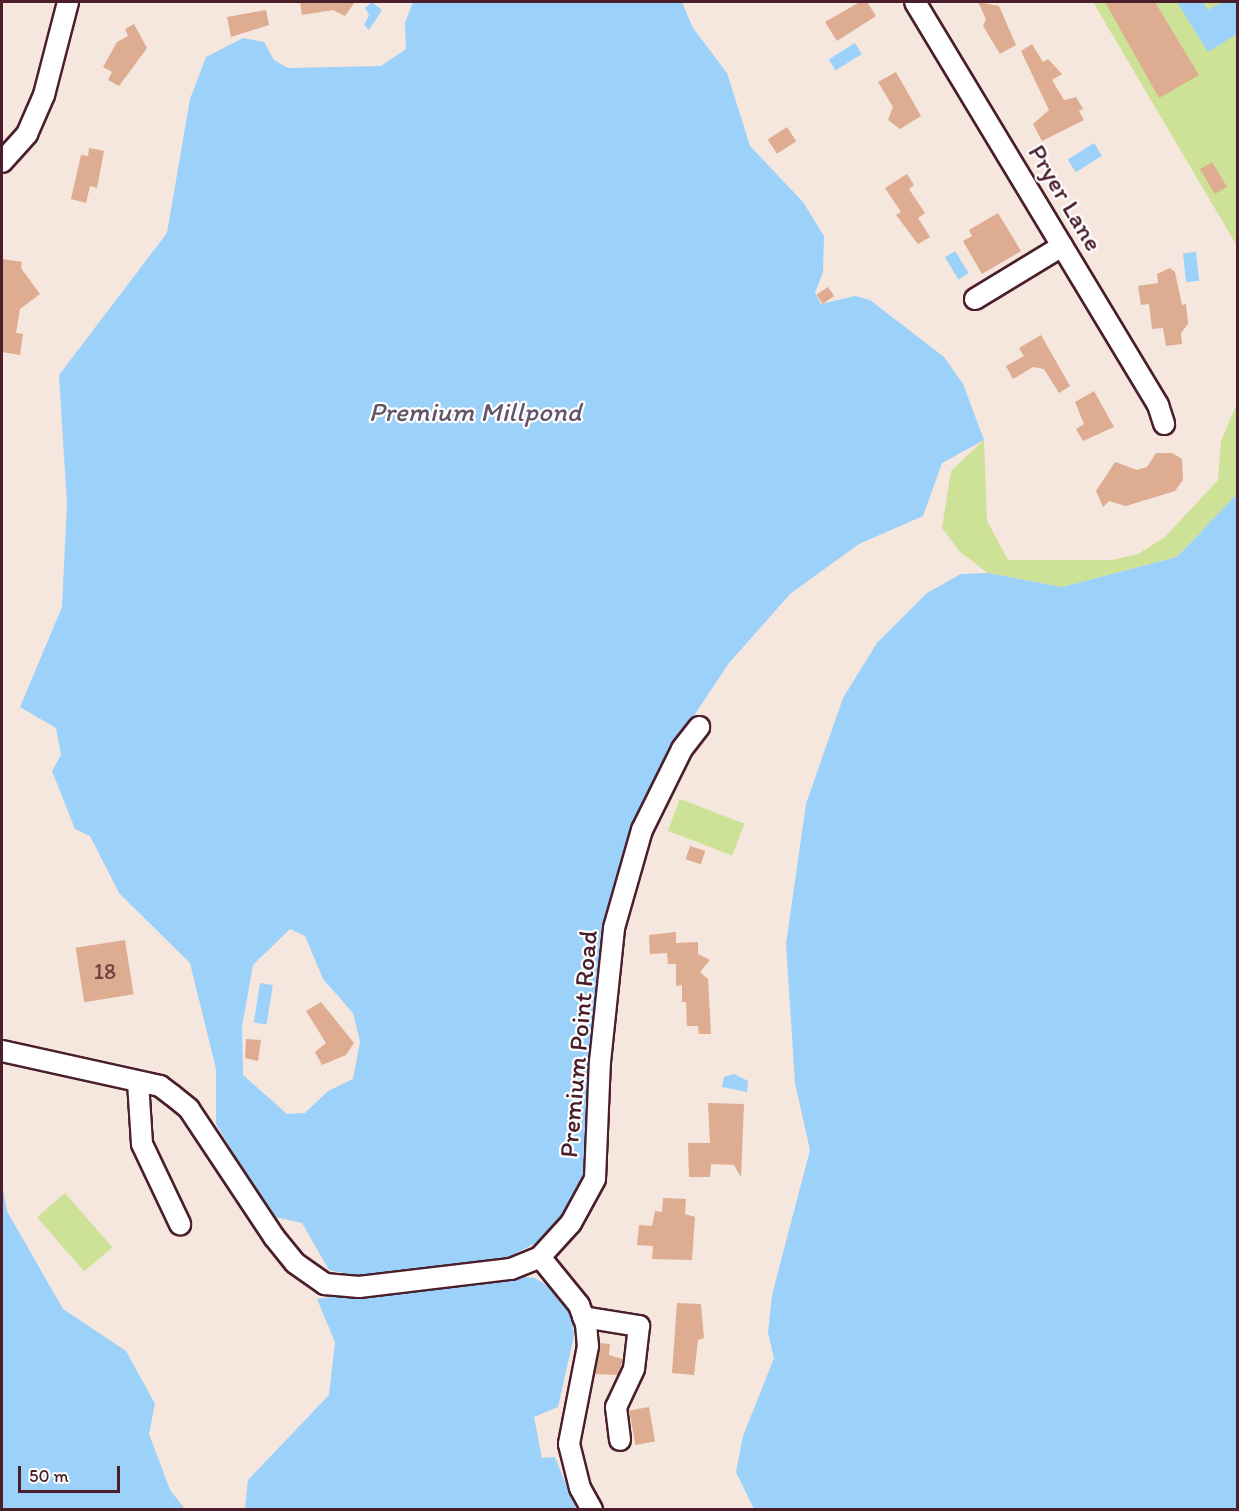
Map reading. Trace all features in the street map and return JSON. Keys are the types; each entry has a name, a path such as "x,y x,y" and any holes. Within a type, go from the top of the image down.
{"street":[{"path":"2,162 27,134 44,95 68,2"},
{"name":"Pryer Lane","path":"915,2 1158,405 1164,424"},
{"path":"975,299 1062,246"},
{"name":"Premium Point Road","path":"2,1051 160,1086 189,1109 296,1263 325,1284 359,1287 511,1269 540,1257 571,1223 595,1179 600,1062 614,928 642,830 682,749 699,727"},
{"path":"138,1082 142,1144 180,1224"},
{"path":"540,1257 583,1317 588,1346 569,1444 580,1488 592,1509"},
{"path":"583,1317 639,1326 634,1369 616,1407 620,1440"}],"green space":[{"path":"1093,2 1237,2 1237,246"},
{"path":"1237,403 1237,494 1177,557 1062,587 988,573 960,552 942,528 951,471 984,440 987,521 1008,560 1112,560 1138,554 1165,537 1218,480 1221,441"},
{"path":"680,799 744,824 732,855 668,831"},
{"path":"65,1193 112,1247 84,1272 37,1217"}],"water":[{"path":"372,2 382,10 369,30 364,25 369,15 365,8"},
{"name":"Premium Millpond","path":"413,2 682,2 693,28 727,73 750,146 803,202 824,236 823,272 815,293 821,304 855,296 870,300 944,357 963,384 984,440 942,463 923,516 859,544 790,594 729,663 681,735 634,833 588,1179 572,1207 546,1238 508,1257 512,1276 535,1278 554,1290 571,1310 574,1336 558,1407 534,1417 542,1458 555,1457 576,1509 245,1509 248,1480 329,1395 335,1342 317,1299 361,1293 359,1276 329,1270 302,1223 271,1216 216,1124 216,1069 190,963 119,893 90,836 75,829 52,771 61,755 56,728 20,707 62,607 67,504 59,375 167,233 190,99 206,57 243,38 264,42 274,60 288,68 381,66 406,49 405,23","holes":["290,929 305,936 323,979 353,1013 360,1042 353,1079 328,1091 305,1113 287,1114 243,1075 242,1027 253,965"]},
{"path":"1177,2 1203,2 1208,10 1223,2 1236,2 1237,34 1208,52"},
{"path":"855,43 862,54 836,70 829,59"},
{"path":"1094,143 1102,156 1076,172 1068,159"},
{"path":"955,251 969,273 959,279 945,257"},
{"path":"1196,252 1199,281 1186,282 1183,253"},
{"path":"1237,494 1237,1509 754,1509 736,1472 743,1436 774,1358 768,1333 772,1295 810,1150 795,1083 786,944 806,804 843,698 877,643 927,593 961,574 988,573 1062,587 1177,557"},
{"path":"260,983 273,985 267,1025 254,1023"},
{"path":"734,1074 748,1081 747,1092 722,1087 724,1077"},
{"path":"2,1184 7,1211 63,1309 126,1351 155,1404 149,1434 170,1490 185,1509 2,1509"}],"building":[{"path":"300,2 355,2 345,16 333,10 302,15"},
{"path":"860,2 867,2 876,16 837,41 825,22"},
{"path":"978,2 999,6 1016,45 1000,54 983,26 986,19"},
{"path":"1105,2 1155,2 1199,75 1159,98"},
{"path":"266,10 269,25 231,37 227,17"},
{"path":"134,24 147,48 119,86 108,80 112,72 103,67 117,42 128,36 125,29"},
{"path":"1032,44 1043,62 1048,59 1062,74 1052,80 1064,100 1076,97 1083,109 1079,111 1084,120 1042,141 1033,124 1049,110 1021,51"},
{"path":"896,72 921,116 900,129 888,120 893,107 878,82"},
{"path":"787,127 796,141 777,154 768,140"},
{"path":"89,148 104,151 97,188 90,186 86,203 71,199 81,155 88,156"},
{"path":"1212,162 1227,187 1215,194 1200,169"},
{"path":"907,174 914,185 909,189 925,213 918,218 930,237 918,244 896,215 901,212 885,188"},
{"path":"998,213 1021,251 982,274 963,241 972,236 969,230"},
{"path":"2,259 22,262 21,268 40,294 20,309 16,333 23,334 20,355 2,352"},
{"path":"1170,268 1175,272 1182,305 1186,304 1188,324 1181,333 1182,344 1166,346 1163,328 1152,329 1149,304 1141,305 1138,286 1158,283 1157,274"},
{"path":"828,287 834,296 823,304 816,295"},
{"path":"1041,335 1070,386 1059,393 1044,369 1033,367 1013,379 1006,366 1024,356 1019,348"},
{"path":"1094,391 1114,427 1083,441 1076,429 1084,424 1075,402"},
{"path":"1156,453 1172,453 1182,459 1183,480 1175,491 1126,506 1109,501 1103,507 1096,491 1115,462 1137,470 1147,467"},
{"path":"690,846 705,851 701,864 686,859"},
{"path":"676,932 676,943 698,942 698,954 710,960 700,972 708,979 711,1034 699,1034 698,1026 687,1026 686,1002 682,1002 682,985 676,986 676,964 668,964 667,953 650,954 649,935"},
{"path":"125,940 134,994 84,1002 76,948"},
{"path":"321,1002 354,1043 346,1055 322,1065 315,1052 326,1043 306,1011"},
{"path":"246,1039 261,1040 258,1061 245,1058"},
{"path":"708,1103 744,1104 741,1177 734,1165 711,1164 710,1177 689,1177 688,1143 710,1143"},
{"path":"663,1198 686,1199 685,1214 695,1217 692,1260 652,1259 653,1246 637,1245 639,1225 652,1226 655,1211 662,1212"},
{"path":"677,1303 701,1304 704,1338 698,1340 694,1375 672,1373"},
{"path":"600,1343 610,1344 609,1355 623,1359 618,1375 595,1374"},
{"path":"649,1407 655,1441 635,1445 629,1410"}]}
